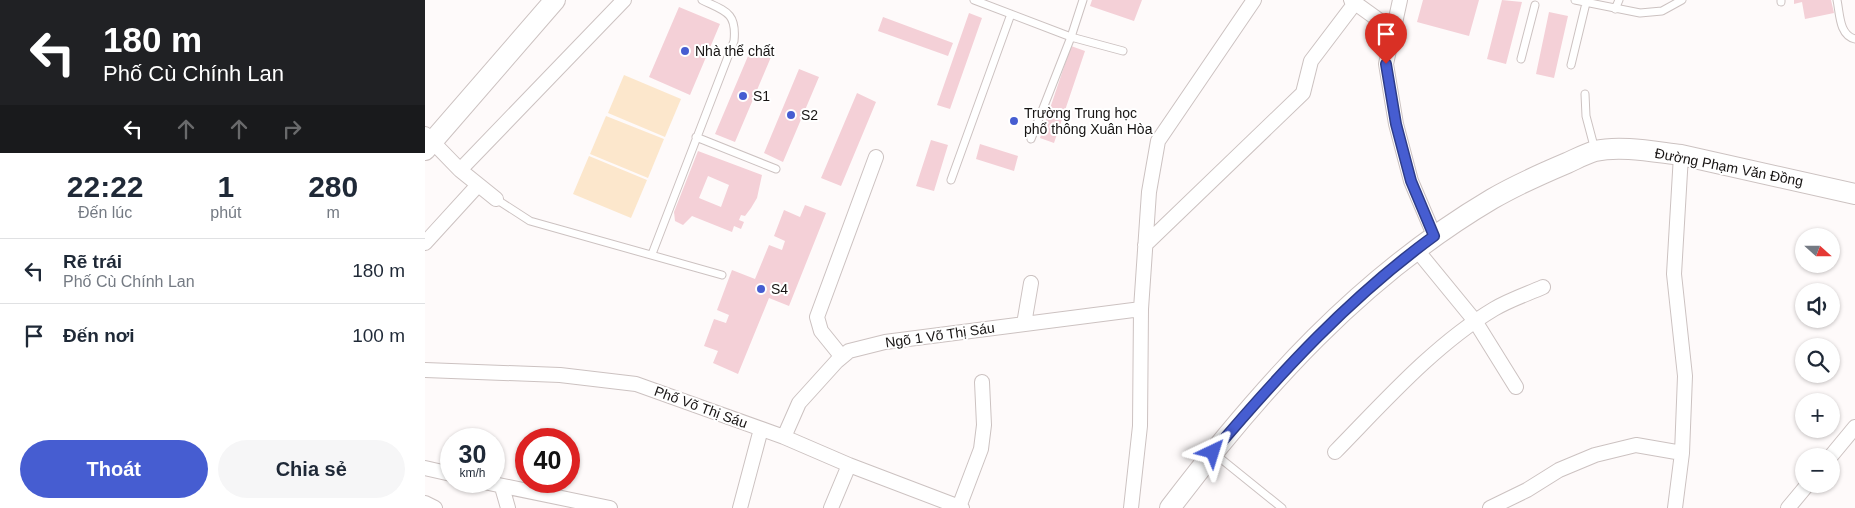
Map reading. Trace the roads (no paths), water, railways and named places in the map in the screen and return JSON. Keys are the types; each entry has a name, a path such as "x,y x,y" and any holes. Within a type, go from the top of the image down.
{"street":[{"path":"460,170 624,0"},
{"path":"1131,508 1140,426 1141,308 1145,246 1149,192 1158,141 1254,0"},
{"path":"1399,0 1386,64 1396,124 1411,181 1431,228"},
{"path":"496,199 427,141 550,2"},
{"path":"1145,246 1303,93 1311,61 1353,2 1394,31"},
{"name":"Đường Phạm Văn Đồng","path":"1170,508 1213,452 1271,384 1350,303 1416,248 1431,228 1455,221 1515,186 1595,151 1625,150 1681,155 1855,194"},
{"path":"1675,508 1682,453 1685,376 1674,274 1681,155"},
{"path":"842,356 821,331 817,317 876,158"},
{"path":"425,243 478,185"},
{"path":"1416,248 1475,322 1516,386"},
{"path":"1024,324 1031,283"},
{"path":"1335,452 1398,388 1475,322 1495,308 1543,287"},
{"name":"Ngõ 1 Võ Thị Sáu","path":"784,438 799,403 842,356 849,351 885,342 1141,308"},
{"name":"Phố Võ Thị Sáu","path":"425,370 560,375 636,384 761,429 849,465 961,507"},
{"path":"961,507 981,449 984,425 982,382"},
{"path":"1838,448 1855,427"},
{"path":"740,508 761,429"},
{"path":"1490,508 1527,490 1559,470 1595,455 1636,445 1682,453"},
{"path":"831,508 849,465"},
{"path":"425,468 440,471"},
{"path":"505,488 610,508"},
{"path":"503,493 507,508"},
{"path":"1788,508 1800,493"},
{"path":"425,503 435,508"}],"lane":[{"path":"651,254 734,41 735,30 730,14 702,0"},
{"path":"974,0 1071,37 1123,51"},
{"path":"1031,139 1071,37 1083,0"},
{"path":"1575,0 1640,13 1662,11 1682,0"},
{"path":"1615,9 1619,0"},
{"path":"1837,0 1843,30 1847,36 1855,39"},
{"path":"1571,66 1586,2"},
{"path":"1521,59 1535,5"},
{"path":"951,180 1011,14"},
{"path":"1585,94 1586,116 1595,151"},
{"path":"696,137 776,170"},
{"path":"496,199 530,221 722,275"},
{"path":"1213,452 1282,508"}],"place":[{"name":"Nhà thể chất","path":"685,51"},
{"name":"S1","path":"743,96"},
{"name":"S2","path":"791,115"},
{"name":"Trường Trung học phổ thông Xuân Hòa","path":"1014,121"},
{"name":"S4","path":"761,289"}]}
